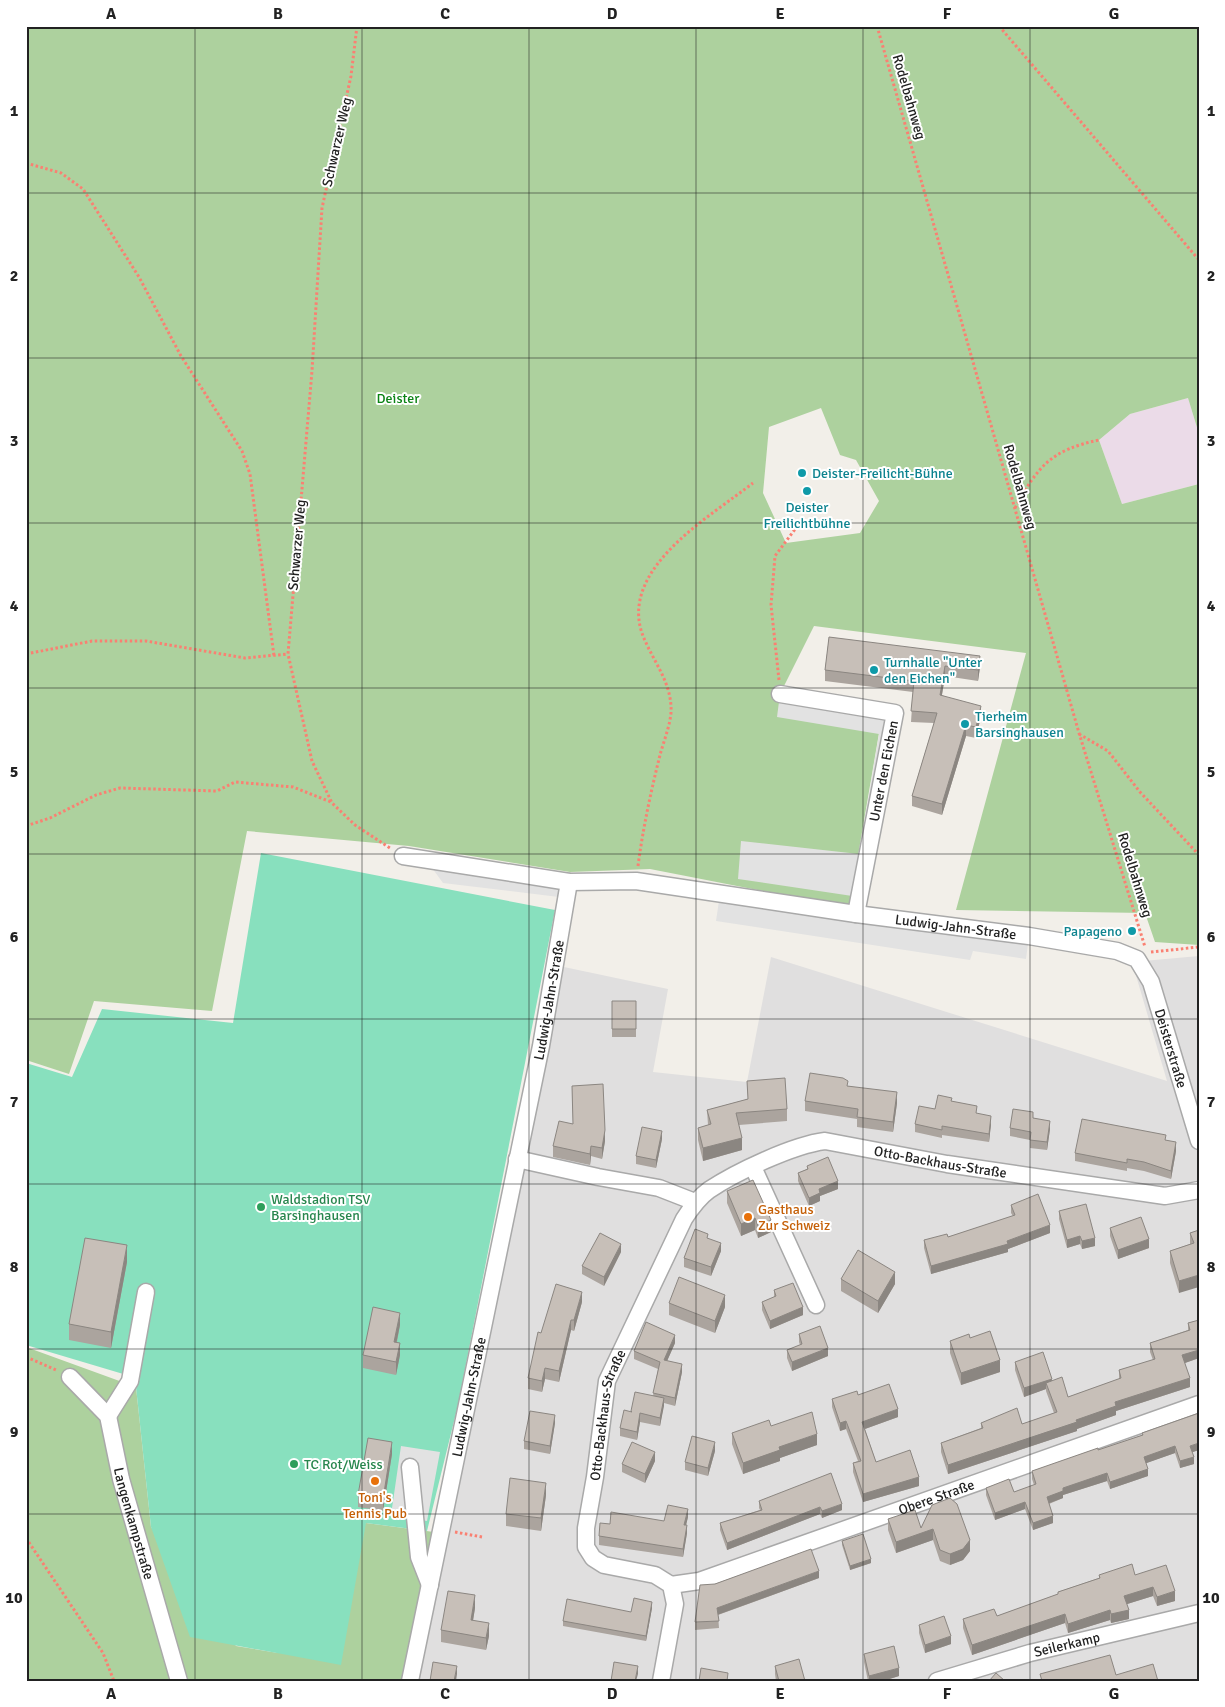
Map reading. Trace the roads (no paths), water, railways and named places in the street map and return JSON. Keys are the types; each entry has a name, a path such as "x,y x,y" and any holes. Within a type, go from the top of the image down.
{"street":[{"name":"Unter den Eichen","path":"780,694 896,713 856,914"},
{"path":"403,856 569,882"},
{"name":"Ludwig-Jahn-Straße","path":"410,1681 541,1046 569,882 636,881 856,914 1029,936 1142,955"},
{"name":"Deisterstraße","path":"1142,955 1199,1141"},
{"name":"Otto-Backhaus-Straße","path":"672,1585 655,1574 604,1565 599,1562 593,1558 586,1547 586,1528 595,1477 607,1381 684,1219 696,1202 709,1191 753,1167 812,1143 825,1141 948,1164 1165,1196 1199,1190"},
{"path":"517,1159 598,1177 660,1188 696,1202"},
{"path":"753,1167 816,1305"},
{"path":"70,1377 108,1416 130,1382 146,1292"},
{"name":"Obere Straße","path":"672,1585 700,1581 1199,1404"},
{"name":"Langenkampstraße","path":"108,1416 121,1479 178,1681"},
{"path":"410,1467 419,1557 430,1586"},
{"path":"660,1681 675,1604 672,1585"},
{"name":"Seilerkamp","path":"937,1681 1030,1653 1199,1613"}],"place":[{"name":"Deister-Freilicht-Bühne","path":"802,473"},
{"name":"Deister Freilichtbühne","path":"807,491"},
{"name":"Turnhalle \"Unter den Eichen\"","path":"874,670"},
{"name":"Tierheim Barsinghausen","path":"965,724"},
{"name":"Papageno","path":"1132,931"},
{"name":"Waldstadion TSV Barsinghausen","path":"261,1207"},
{"name":"Gasthaus Zur Schweiz","path":"748,1217"},
{"name":"TC Rot/Weiss","path":"294,1464"},
{"name":"Toni's Tennis Pub","path":"375,1481"}],"park label":[{"name":"Deister","path":"398,398"}]}
